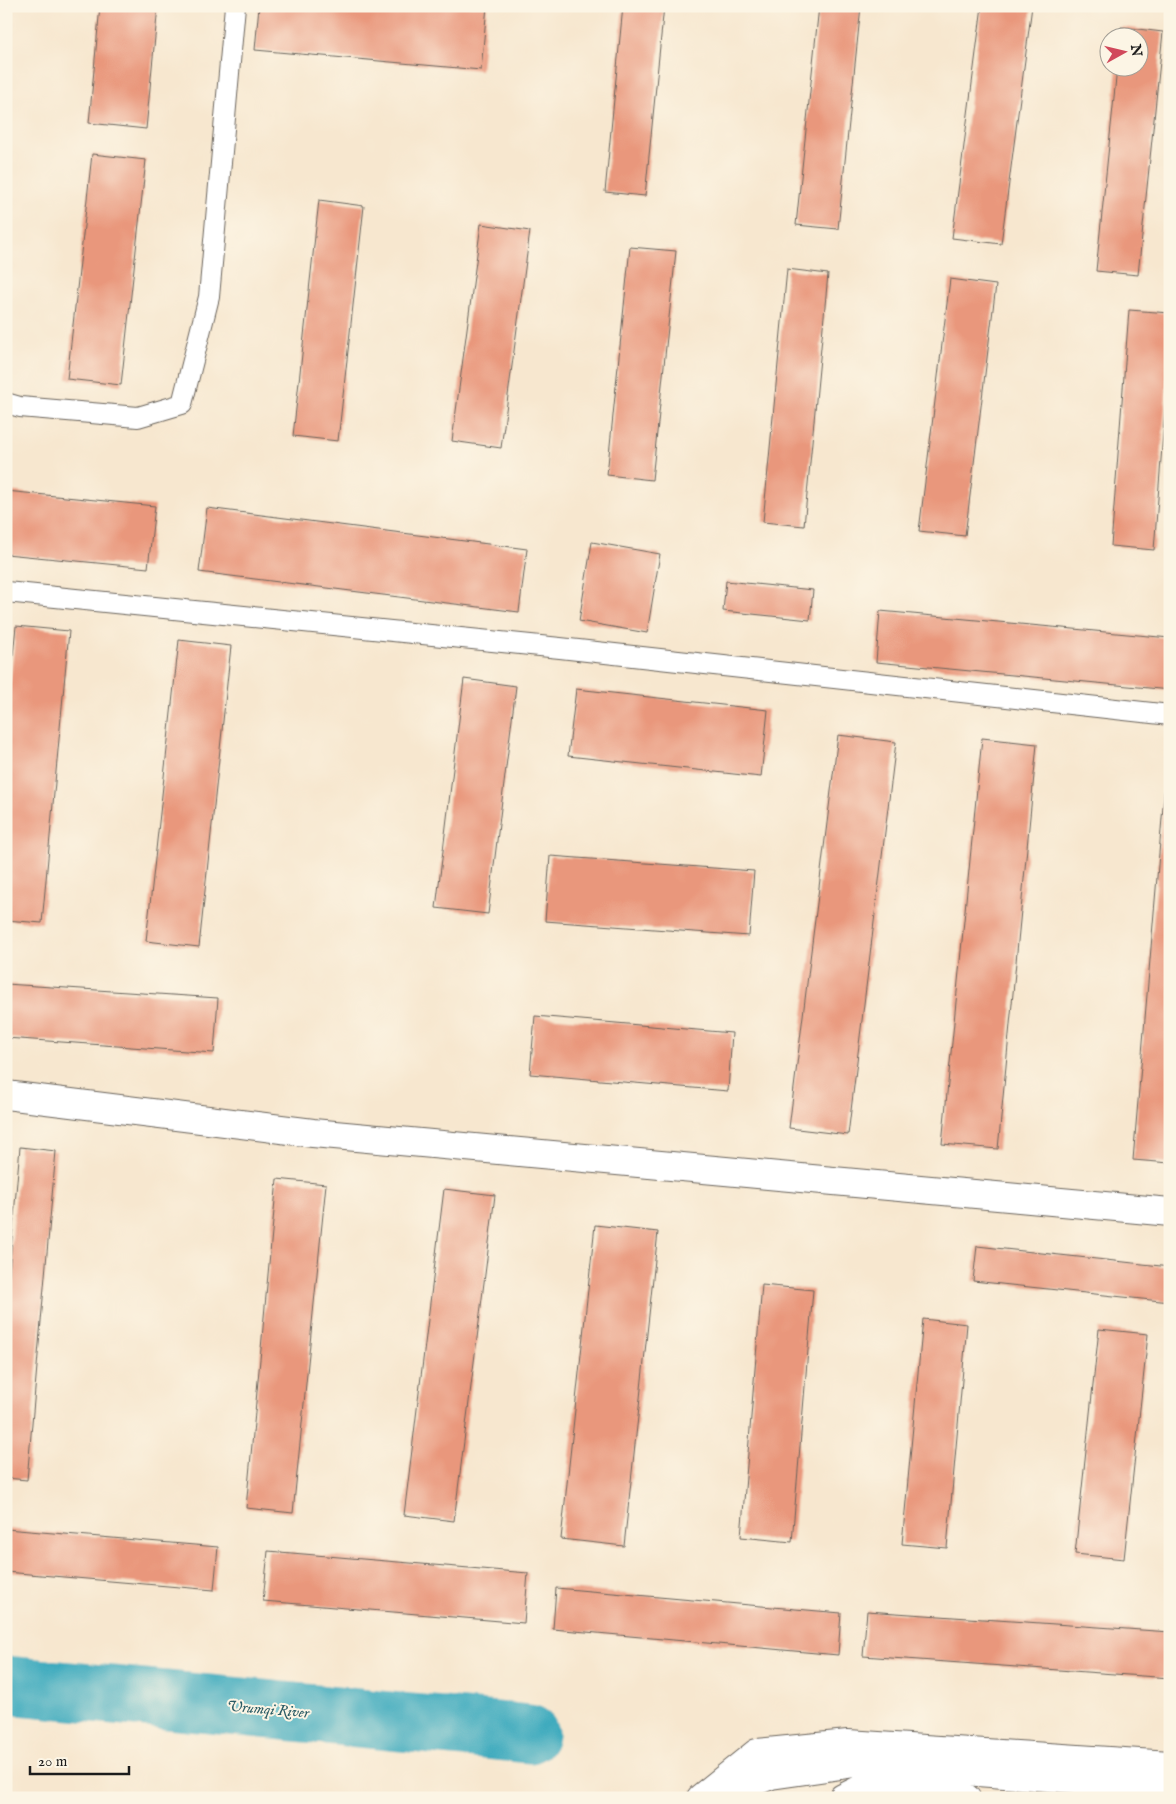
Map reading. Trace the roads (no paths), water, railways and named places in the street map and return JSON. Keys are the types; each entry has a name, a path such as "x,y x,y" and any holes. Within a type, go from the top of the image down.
{"main road":[{"path":"6,1095 313,1133 1170,1212"},
{"path":"701,1798 757,1753 848,1744 1170,1765"},
{"path":"713,1798 771,1775 855,1763 1170,1786"},
{"path":"851,1794 966,1798"}],"lane":[{"path":"6,403 20,407 138,417 182,404 209,297 235,6"},
{"path":"6,592 570,649 1170,715"}],"waterway":[{"name":"Urumqi River","path":"6,1685 529,1734"}]}
